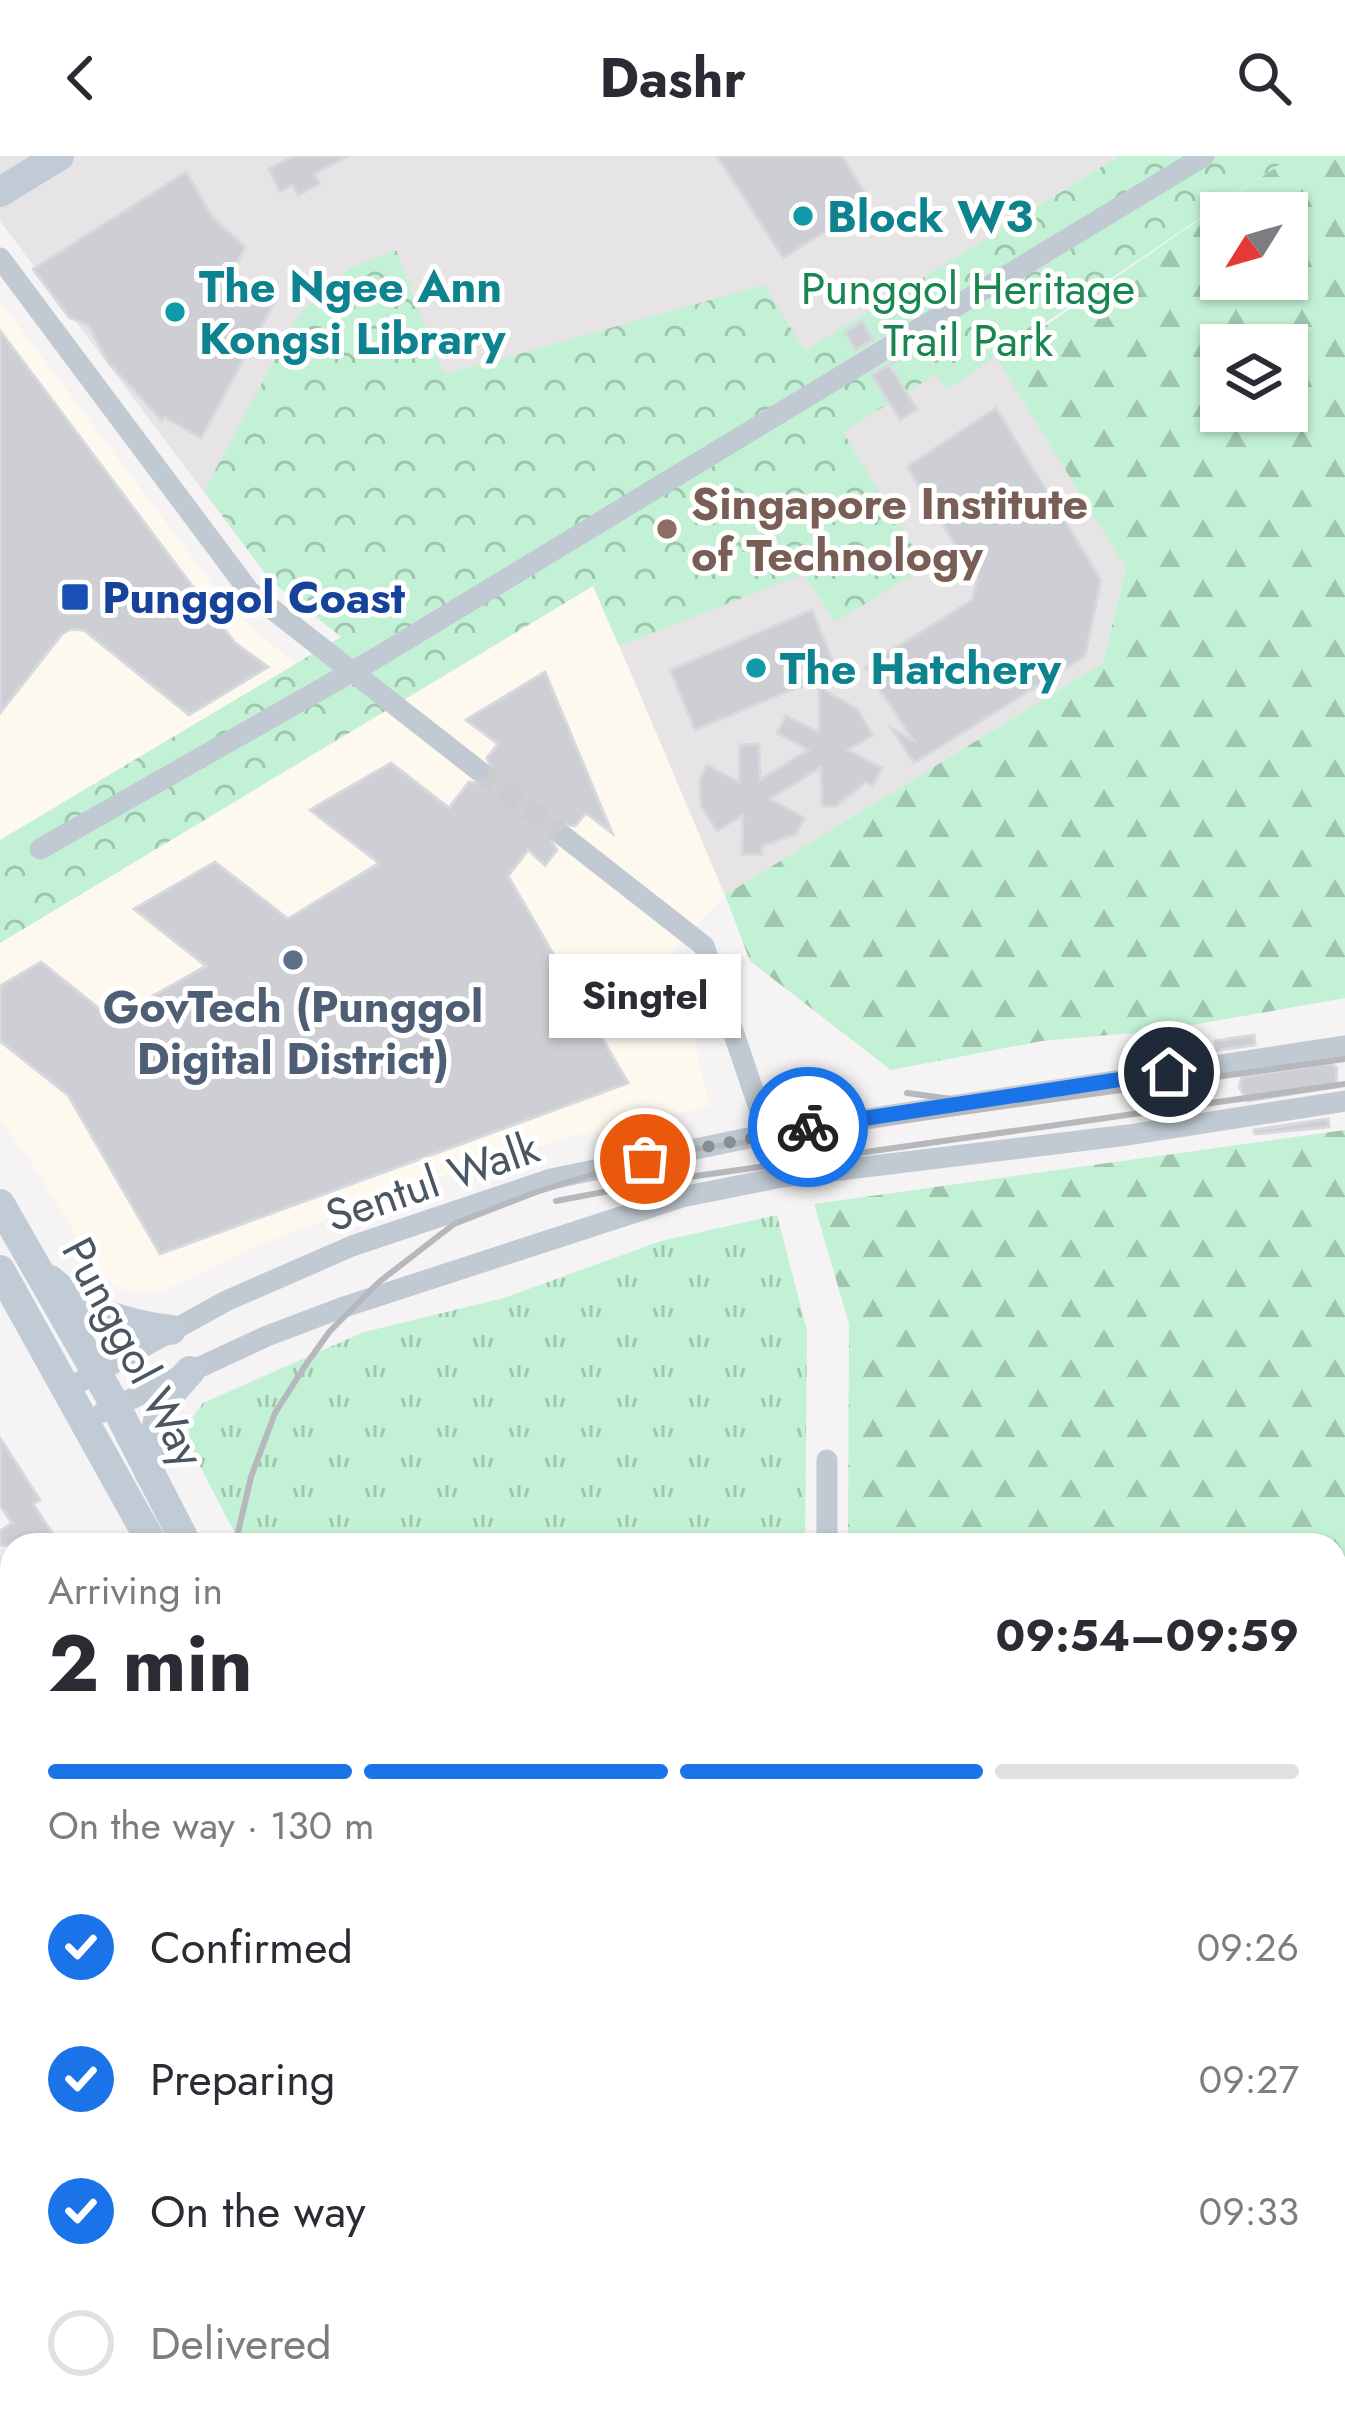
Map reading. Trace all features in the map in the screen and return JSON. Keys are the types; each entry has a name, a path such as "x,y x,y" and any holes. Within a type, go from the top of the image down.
{"main road":[{"path":"0,192 59,156"},
{"name":"Punggol Way","path":"0,1204 98,1374 181,1533"},
{"name":"Punggol Way","path":"0,1270 147,1533"},
{"path":"41,1272 68,1297 99,1311 136,1326 171,1330"},
{"path":"149,1473 160,1404 190,1371"}],"street":[{"path":"40,849 376,658 1204,156"},
{"path":"0,259 249,591 478,770"},
{"path":"566,838 704,946 768,1134"},
{"name":"Sentul Walk","path":"67,1389 226,1301 352,1246 551,1179 768,1134 1345,1046"},
{"name":"Sentul Walk","path":"87,1421 190,1371 341,1308 682,1197 782,1177 1128,1135 1345,1101"},
{"path":"826,1460 827,1533"}],"shaded area":[{"name":"Singapore Institute of Technology","path":"0,156 1119,156 942,266 1126,568 1103,663 725,895 594,586 271,581 0,221"},
{"path":"0,301 230,608 295,664 0,840"},
{"path":"593,585 725,895 673,952 710,1106 571,1137 406,1188 258,1246 161,1292 132,1293 115,1286 96,1268 27,1155 0,1121 0,943"}],"green space":[{"name":"Punggol Heritage Trail Park","path":"1119,156 1292,156 1239,192 1200,192 1200,218 946,390 936,374 843,432 925,567 835,622 804,574 619,646 593,586 0,943 0,840 341,637 271,581 204,491 299,314 352,267 396,250 447,374 764,285 805,351"},
{"path":"1292,156 1345,156 1345,998 1164,1030 1042,1041 891,1070 750,961 725,895 1103,663 1126,568 997,359 1200,219 1200,300 1308,300 1308,192 1240,192"},
{"path":"1345,1130 1345,1533 848,1533 849,1324 814,1204"},
{"path":"777,1215 807,1331 805,1533 235,1533 191,1449 188,1424 203,1403 364,1332 504,1298 661,1241"}],"building":[{"path":"293,156 348,156 314,174 320,184 298,195 292,185 280,192 269,169"},
{"name":"Block W3","path":"717,156 842,156 871,203 783,258"},
{"name":"The Ngee Ann Kongsi Library","path":"186,172 213,218 245,247 232,273 277,298 201,438 164,417 162,421 108,362 89,326 69,317 33,269"},
{"path":"862,321 873,339 856,350 845,332"},
{"path":"0,331 235,643 268,667 189,715 84,630 71,629 62,634 0,713"},
{"path":"899,358 889,365 917,409 900,420 872,375"},
{"path":"996,408 1101,580 1085,656 914,763 892,729 913,740 865,667 972,600 977,580 907,467"},
{"name":"The Hatchery","path":"812,610 838,674 783,667 810,682 695,730 670,670"},
{"path":"545,672 612,833 586,813 575,826 562,824 554,830 552,842 557,850 545,865 528,850 508,876 628,1083 160,1254 68,1095 0,1041 0,986 41,962 112,1019 206,966 134,909 215,862 288,919 379,863 310,810 391,763 449,808 469,782 482,784 493,773 487,758 498,744 466,720"},
{"path":"819,687 857,709 873,735 848,750 882,768 873,786 866,782 836,806 822,806 821,767 770,799 804,818 796,834 762,846 762,854 742,854 743,815 717,831 701,806 700,780 707,765 739,782 740,745 759,744 760,780 808,750 777,733 786,716 819,732"},
{"path":"1254,1035 1255,1045 1217,1050 1215,1041"},
{"path":"1331,1063 1337,1068 1336,1087 1248,1101 1239,1087 1242,1077"},
{"path":"1328,1119 1329,1127 1255,1134 1254,1130"},
{"path":"0,1438 40,1500 33,1504 52,1533 0,1533 12,1523 0,1505"}],"tunnel":[{"path":"478,770 566,838"}],"railway":[{"path":"238,1533 251,1477 275,1413 307,1363 330,1331 379,1282 454,1224 536,1192 659,1154 1345,1059"},
{"path":"556,1201 661,1181 1345,1084"},
{"path":"907,1093 966,1101"}],"way so far":[{"path":"645,1159 808,1127"}],"place":[{"name":"Block W3","path":"803,216"},
{"name":"The Ngee Ann Kongsi Library","path":"175,312"},
{"name":"Singapore Institute of Technology","path":"667,529"},
{"name":"Punggol Coast","path":"75,597"},
{"name":"The Hatchery","path":"756,668"},
{"name":"GovTech (Punggol Digital District)","path":"293,960"},
{"name":"Singtel","path":"645,1159"}],"route":[{"path":"808,1127 1169,1072"}]}
